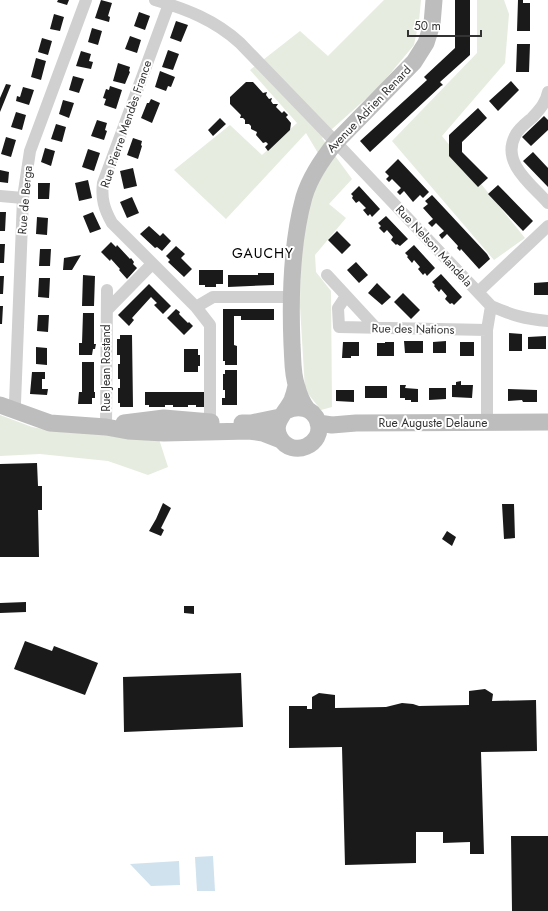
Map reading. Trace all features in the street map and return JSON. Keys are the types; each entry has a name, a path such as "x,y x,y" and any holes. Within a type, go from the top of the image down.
{"street":[{"name":"Rue de Berga","path":"6,408 15,403 23,198 30,151 86,0"},
{"name":"Rue Nelson Mandela","path":"154,0 191,11 213,22 230,34 336,142 491,306 527,319 548,321"},
{"name":"Avenue Adrien Renard","path":"307,409 296,386 293,364 291,296 295,246 305,196 324,156 414,62 426,42 432,24 434,0"},
{"name":"Rue Pierre Mendès France","path":"169,4 103,183 102,193 106,212 112,222 196,307 210,325 211,426"},
{"path":"548,92 543,106 515,134 511,145 512,157 516,168 548,203"},
{"path":"0,196 23,198"},
{"path":"478,292 548,226"},
{"name":"Rue Jean Rostand","path":"107,310 152,264"},
{"path":"327,275 376,328"},
{"name":"Rue Jean Rostand","path":"106,427 107,290"},
{"path":"196,307 213,297 291,296"},
{"name":"Rue des Nations","path":"346,296 338,308 339,327 487,330"},
{"path":"487,422 487,330 491,306"},
{"name":"Avenue Adrien Renard","path":"283,414 292,400 296,386"},
{"path":"6,408 50,423 106,427 128,431 164,425 211,426 251,423 283,414 296,407 307,409 316,417 318,423 318,435 310,445 305,448 292,448 286,446 281,440 277,429 283,414"},
{"name":"Rue Auguste Delaune","path":"318,423 332,425 356,423 548,422"},
{"path":"211,426 263,433 281,440"}],"shaded area":[{"path":"384,0 421,0 419,21 414,45 379,87 322,138 352,179 329,204 346,218 315,255 316,272 331,291 332,407 321,410 305,390 300,306 301,239 308,202 324,163 306,133 226,219 174,170 230,125 262,155 297,123 250,70 300,31 328,56"},
{"path":"477,0 504,0 509,14 505,63 442,136 525,238 494,260 392,141 477,53"},
{"path":"0,415 32,427 60,432 158,436 168,467 148,475 108,461 40,454 0,456"}],"water":[{"path":"213,856 215,891 197,891 195,857"},
{"path":"179,861 180,885 151,886 130,864"}],"building":[{"path":"58,0 69,0 67,5 57,2"},
{"path":"101,0 112,3 108,16 110,17 109,22 95,18"},
{"path":"455,0 470,0 470,55 440,82 443,85 370,152 360,141 427,80 424,77 455,48"},
{"path":"518,0 523,0 523,3 530,3 530,31 517,31"},
{"path":"139,12 150,16 145,30 134,26"},
{"path":"54,14 64,17 60,31 50,29"},
{"path":"176,21 188,25 181,42 170,38"},
{"path":"92,28 102,31 98,45 88,42"},
{"path":"130,36 141,40 137,53 125,49"},
{"path":"42,38 52,41 48,55 38,52"},
{"path":"517,44 530,44 529,72 516,72"},
{"path":"168,50 179,54 173,70 162,67"},
{"path":"81,51 91,54 89,61 93,62 91,69 76,66"},
{"path":"36,58 46,61 41,80 31,77"},
{"path":"118,63 130,67 130,72 125,84 113,81"},
{"path":"160,71 175,77 171,87 168,86 166,91 155,87"},
{"path":"73,76 84,79 79,93 69,90"},
{"path":"511,81 519,90 498,111 489,101"},
{"path":"246,82 253,82 263,93 267,92 266,95 269,99 272,98 271,101 273,104 278,104 276,107 282,113 284,111 288,115 286,117 291,123 290,130 268,151 265,147 268,144 266,142 263,143 256,135 257,132 251,129 249,124 245,124 245,120 240,118 241,115 230,104 230,97"},
{"path":"6,84 11,85 0,112 0,98"},
{"path":"110,86 122,90 116,109 104,105 106,99 103,98 106,89 109,90"},
{"path":"23,87 34,90 29,105 16,101 17,96 20,97"},
{"path":"151,99 160,103 152,123 141,118 147,103 149,103"},
{"path":"63,100 74,103 69,118 59,114"},
{"path":"478,108 487,118 462,142 462,152 488,178 478,187 449,156 449,135"},
{"path":"16,112 26,115 22,130 11,127"},
{"path":"544,116 548,120 548,130 531,146 522,137"},
{"path":"220,118 226,124 213,136 208,130"},
{"path":"97,120 107,123 105,130 107,131 104,140 91,136"},
{"path":"56,124 66,127 62,142 51,139"},
{"path":"6,137 16,140 11,157 1,154"},
{"path":"133,138 142,141 138,159 127,155"},
{"path":"45,148 55,151 51,166 41,162"},
{"path":"88,149 100,153 94,171 82,167"},
{"path":"533,152 548,168 548,187 523,161"},
{"path":"398,159 429,192 423,198 420,195 413,202 404,191 400,195 397,192 401,188 392,179 389,182 386,179 389,176 385,172"},
{"path":"133,168 137,186 124,189 120,171"},
{"path":"0,170 9,172 8,183 0,182"},
{"path":"88,180 92,198 79,201 75,183"},
{"path":"38,183 50,183 49,199 38,199"},
{"path":"498,185 533,221 523,231 488,194"},
{"path":"359,186 380,209 372,217 370,214 368,216 363,210 366,208 359,201 356,203 352,198 353,196 351,194"},
{"path":"432,195 487,254 490,259 479,269 461,249 460,251 457,248 458,246 447,234 442,239 439,235 444,231 436,223 432,227 428,223 433,219 423,208 428,204 425,201"},
{"path":"132,197 139,213 127,218 120,202"},
{"path":"0,212 6,212 5,231 0,231"},
{"path":"93,212 101,229 90,233 83,216"},
{"path":"386,216 408,239 400,246 397,244 396,245 391,240 393,237 387,230 384,233 379,228 381,226 378,223"},
{"path":"37,217 48,218 47,235 36,234"},
{"path":"149,226 160,236 163,233 171,241 162,251 157,247 155,248 140,234"},
{"path":"337,231 351,245 342,254 328,240"},
{"path":"111,242 116,247 117,245 130,259 131,258 134,262 133,264 137,268 127,279 111,259 110,261 101,252"},
{"path":"0,244 5,244 4,263 0,263"},
{"path":"414,245 435,268 427,276 425,273 423,275 418,269 420,267 414,260 412,263 405,253"},
{"path":"176,246 185,254 181,258 192,269 184,277 168,262 170,260 166,256"},
{"path":"40,249 51,249 50,266 39,266"},
{"path":"81,255 72,270 63,270 64,258"},
{"path":"356,262 368,275 359,283 347,270"},
{"path":"199,270 223,270 223,284 216,284 216,287 205,287 205,285 199,285"},
{"path":"258,273 274,273 274,285 228,287 228,275 258,275"},
{"path":"441,274 462,297 454,305 452,303 450,304 445,299 447,296 441,289 439,292 432,282"},
{"path":"83,275 95,276 94,306 82,306"},
{"path":"0,276 4,276 3,294 0,294"},
{"path":"39,278 50,278 49,298 38,297"},
{"path":"548,282 548,295 534,295 534,283"},
{"path":"377,283 391,297 382,305 368,293"},
{"path":"149,284 171,306 163,314 154,305 157,303 151,297 132,318 134,320 129,326 118,315"},
{"path":"403,293 420,310 411,319 394,302"},
{"path":"0,306 3,306 2,324 0,324"},
{"path":"176,309 188,323 189,322 193,326 184,335 167,318"},
{"path":"223,309 274,309 274,320 241,320 241,316 234,316 234,345 237,346 237,365 225,365 225,361 223,361"},
{"path":"83,313 94,313 94,344 96,344 92,355 79,355 79,343 82,343"},
{"path":"38,315 49,315 48,332 37,331"},
{"path":"509,333 522,334 522,351 509,351"},
{"path":"120,335 132,335 133,407 120,407 120,403 118,403 118,388 120,388 120,379 118,379 118,364 120,364 120,355 117,355 117,339 120,339"},
{"path":"546,336 546,349 528,349 528,337"},
{"path":"404,341 423,341 423,353 405,353"},
{"path":"446,341 446,353 433,353 433,342"},
{"path":"343,342 359,342 359,356 342,358"},
{"path":"394,342 394,356 377,356 377,343"},
{"path":"460,342 474,342 474,356 460,356"},
{"path":"36,347 47,348 47,365 36,364"},
{"path":"184,349 198,349 198,355 200,355 200,366 198,366 198,372 184,372"},
{"path":"82,362 94,362 95,398 92,398 92,404 78,404 79,392 82,392"},
{"path":"225,370 237,370 237,405 222,405 222,398 225,398 225,390 223,390 223,374 225,374"},
{"path":"32,372 45,372 45,379 42,379 42,389 48,389 47,395 30,394"},
{"path":"461,381 461,385 473,385 472,398 452,397 452,385 456,385 456,382"},
{"path":"400,385 406,385 405,388 418,389 418,402 411,402 411,400 400,398"},
{"path":"365,386 387,386 387,398 365,398"},
{"path":"429,388 446,388 446,399 429,400"},
{"path":"508,389 537,390 537,402 523,402 522,400 508,401"},
{"path":"336,390 354,390 354,402 336,401"},
{"path":"145,392 204,392 204,407 188,405 188,407 173,407 173,405 165,405 165,407 149,407 149,405 145,405"},
{"path":"37,463 38,486 42,486 42,510 38,510 39,557 0,557 0,464"},
{"path":"163,503 171,508 161,528 164,530 161,536 149,531"},
{"path":"502,504 514,504 515,538 504,539"},
{"path":"447,531 456,537 452,546 442,539"},
{"path":"26,602 26,612 0,613 0,603"},
{"path":"184,606 194,606 194,614 184,613"},
{"path":"25,641 52,651 54,646 98,663 85,695 14,669"},
{"path":"241,673 243,727 124,732 123,677"},
{"path":"485,689 493,694 492,701 536,700 537,751 481,752 484,854 470,854 470,842 443,843 443,832 416,832 416,863 345,865 342,747 289,748 289,706 307,706 307,709 312,709 312,697 319,693 335,695 335,708 386,707 402,703 419,706 469,705 469,691"},
{"path":"511,836 548,836 548,911 512,911"}],"district":[{"name":"GAUCHY","path":"263,253"}]}
